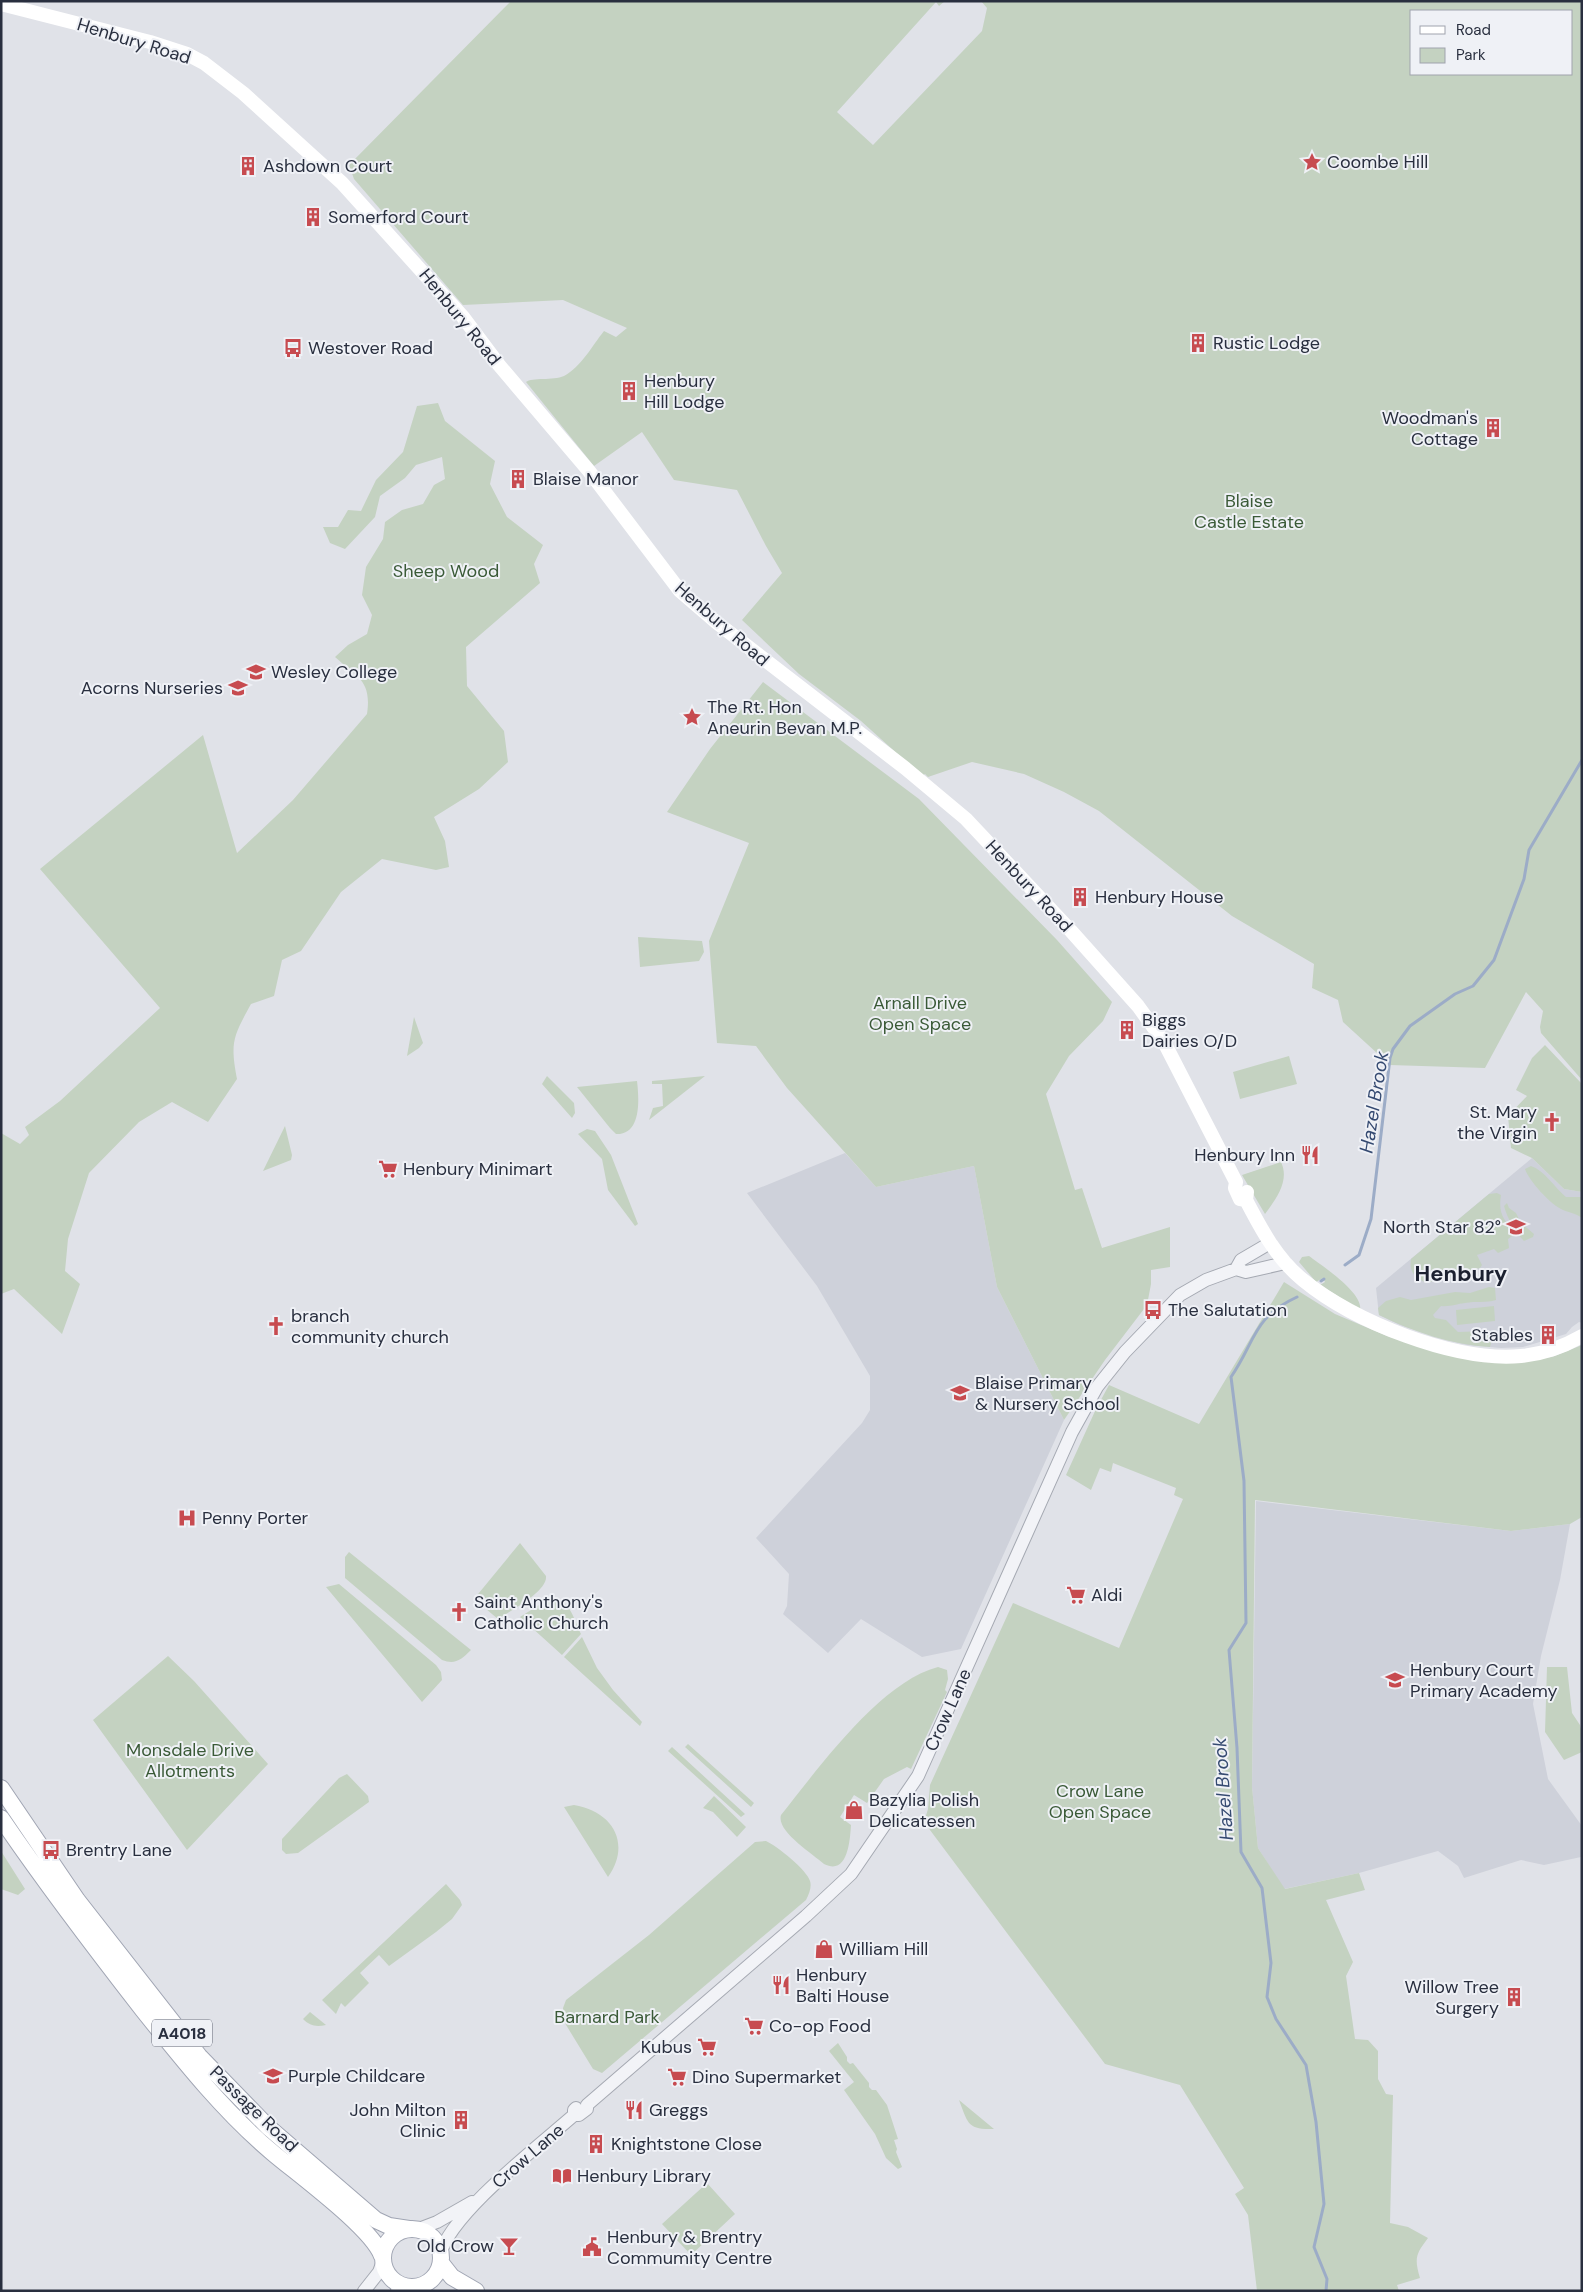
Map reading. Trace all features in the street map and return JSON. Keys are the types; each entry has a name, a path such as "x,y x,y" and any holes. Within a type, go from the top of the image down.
{"main road":[{"name":"Henbury Road","path":"1,4 150,42 187,54 204,63 243,93 342,183 463,317 499,365 589,471 680,590 716,622 905,768 966,819 1078,938 1138,1006 1164,1042 1236,1182 1243,1184 1248,1194 1246,1200 1270,1242 1285,1263 1302,1280 1341,1305 1398,1333 1442,1347 1482,1354 1521,1356 1558,1348 1582,1336"},
{"name":"Passage Road","path":"1,1788 77,1900 200,2056 268,2127 376,2220 388,2226 413,2229"},
{"name":"Passage Road","path":"1,1818 68,1914 192,2070 256,2140 364,2229 380,2249 383,2259"},
{"path":"383,2259 388,2242 399,2232 413,2229"},
{"name":"A4018","path":"413,2229 432,2237 440,2249 440,2259 452,2276 476,2291"},
{"name":"A4018","path":"383,2259 387,2272 393,2280 407,2288 433,2287 440,2291"},
{"path":"407,2288 423,2285 435,2276 440,2259"}],"street":[{"name":"Crow Lane","path":"1236,1269 1241,1260 1270,1242"},
{"name":"Crow Lane","path":"440,2259 447,2236 481,2196 574,2115 579,2115 587,2109 587,2105 806,1916 855,1868 918,1776 1072,1432 1097,1387 1125,1352 1180,1294 1199,1283 1236,1269 1246,1272 1285,1263"},
{"name":"Crow Lane","path":"413,2229 438,2222 481,2196"},
{"path":"364,2291 379,2272 383,2259"}],"shaded area":[{"name":"Blaise Primary & Nursery School","path":"845,1153 876,1187 974,1166 997,1287 1064,1420 961,1649 922,1657 861,1619 828,1653 783,1614 787,1606 789,1574 756,1538 862,1423 870,1410 870,1376 817,1286 747,1193"},
{"name":"North Star 82°","path":"1532,1158 1564,1189 1582,1192 1582,1323 1579,1322 1566,1334 1523,1347 1501,1348 1467,1345 1443,1339 1400,1325 1379,1315 1376,1288"},
{"name":"Henbury Court Primary Academy","path":"1256,1501 1511,1531 1570,1524 1560,1580 1541,1656 1533,1704 1548,1779 1582,1826 1581,1857 1544,1865 1521,1860 1464,1878 1458,1866 1438,1851 1359,1873 1284,1889 1258,1848 1252,1787"}],"green space":[{"name":"Blaise Castle Estate","path":"511,1 945,1 939,6 936,2 837,112 873,145 982,31 987,8 981,1 1582,1 1582,1080 1541,1033 1540,1027 1543,1011 1526,992 1485,1068 1390,1065 1343,1022 1338,1000 1312,988 1314,964 1232,916 1099,811 1064,792 1024,774 972,762 928,777 925,774 922,776 861,721 799,674 742,620 782,573 737,490 674,480 642,432 594,466 526,382 564,376 581,362 604,331 616,337 627,328 563,300 463,305 354,179 349,165"},
{"name":"Sheep Wood","path":"438,403 445,421 495,461 490,484 507,517 543,545 534,564 540,583 466,647 467,686 504,731 508,762 479,789 434,817 445,841 449,867 436,870 382,859 341,892 301,951 282,960 274,996 251,1004 240,1024 234,1048 237,1079 208,1122 172,1102 139,1122 89,1173 68,1239 65,1271 80,1284 62,1334 14,1289 1,1294 1,1133 20,1144 29,1135 25,1127 60,1101 160,1008 40,869 203,735 237,853 293,800 367,714 368,703 365,686 356,675 335,657 348,645 367,634 372,615 362,595 366,567 383,539 385,522 402,510 423,504 434,485 445,479 442,457 416,465 405,478 380,496 375,517 345,549 330,543 323,527 338,527 348,510 361,511 376,480 403,452 417,406"},
{"name":"Arnall Drive Open Space","path":"763,682 919,799 1057,940 1112,1002 1103,1021 1069,1056 1046,1094 1075,1190 1082,1188 1102,1248 1170,1227 1170,1267 1151,1270 1151,1284 1147,1305 1105,1360 1064,1420 997,1287 974,1166 876,1187 787,1088 756,1046 717,1043 709,941 749,843 667,812 710,749"},
{"path":"638,937 702,941 704,952 699,961 640,967"},
{"path":"414,1017 423,1043 407,1056"},
{"path":"1545,1045 1582,1084 1582,1192 1564,1189 1532,1158 1511,1148 1508,1116 1527,1096 1516,1090 1532,1058"},
{"path":"1289,1056 1297,1084 1240,1099 1233,1072"},
{"path":"547,1076 574,1103 575,1113 572,1118 542,1084"},
{"path":"705,1076 649,1120 653,1108 663,1106 662,1084 652,1084 652,1081"},
{"path":"637,1081 638,1106 635,1122 631,1129 624,1133 616,1134 577,1087"},
{"path":"285,1126 292,1155 291,1160 263,1171"},
{"path":"587,1129 595,1131 611,1155 638,1224 635,1226 608,1190 602,1159 578,1134"},
{"path":"1281,1162 1284,1176 1283,1183 1265,1214 1242,1175"},
{"path":"1531,1166 1545,1175 1566,1197 1582,1197 1582,1218 1558,1207 1541,1192 1525,1169"},
{"path":"1497,1193 1501,1195 1501,1212 1515,1234 1508,1239 1509,1248 1498,1253 1494,1249 1477,1255 1482,1265 1480,1268 1467,1271 1463,1267 1450,1277 1426,1283 1416,1276 1411,1268 1411,1259 1489,1194"},
{"path":"1507,1203 1509,1208 1516,1213 1521,1223 1534,1234 1533,1237 1524,1241 1518,1234 1505,1211 1504,1206"},
{"path":"1309,1256 1349,1288 1359,1303 1360,1310 1320,1285 1325,1282 1323,1278 1316,1282 1299,1262 1302,1257"},
{"name":"Crow Lane Open Space","path":"1284,1282 1335,1314 1387,1336 1455,1356 1503,1362 1552,1357 1582,1345 1582,1517 1570,1524 1511,1531 1255,1500 1252,1787 1258,1848 1285,1889 1359,1873 1365,1890 1326,1900 1353,1962 1346,1976 1355,2039 1368,2040 1378,2051 1378,2079 1386,2094 1393,2095 1390,2223 1408,2227 1428,2238 1417,2256 1420,2278 1397,2285 1399,2291 1257,2291 1248,2215 1235,2194 1244,2188 1180,2085 1105,2064 924,1822 928,1809 930,1785 1013,1603 1119,1648 1183,1499 1174,1495 1176,1488 1113,1463 1111,1472 1100,1468 1091,1490 1066,1475 1109,1385 1199,1424"},
{"path":"1489,1287 1495,1288 1496,1300 1441,1306 1433,1315 1435,1318 1446,1320 1458,1332 1487,1331 1493,1336 1490,1347 1462,1344 1433,1337 1379,1315 1378,1308 1386,1301 1400,1297 1411,1300 1455,1292 1470,1293"},
{"path":"1494,1306 1495,1321 1457,1325 1456,1310"},
{"path":"520,1543 546,1576 545,1582 535,1594 498,1619 474,1599"},
{"path":"349,1552 471,1650 458,1661 442,1660 345,1578 345,1557"},
{"path":"339,1584 436,1665 441,1672 442,1680 422,1702 326,1587"},
{"path":"550,1598 562,1601 566,1605 581,1634 562,1655 520,1617"},
{"path":"582,1637 597,1668 613,1690 642,1722 640,1726 564,1657"},
{"name":"Monsdale Drive Allotments","path":"168,1656 194,1681 268,1764 187,1850 93,1720"},
{"path":"938,1667 947,1670 948,1679 945,1690 947,1692 911,1769 907,1767 884,1779 867,1803 854,1795 840,1817 851,1825 846,1855 838,1865 824,1864 789,1835 781,1821 781,1815 832,1752 873,1708 894,1690 916,1676"},
{"path":"1547,1667 1567,1667 1572,1713 1580,1725 1582,1733 1582,1752 1564,1760 1545,1732"},
{"path":"688,1744 754,1803 751,1807 685,1747"},
{"path":"672,1747 745,1814 741,1817 668,1751"},
{"path":"347,1774 368,1796 369,1802 298,1853 286,1854 282,1850 282,1839 339,1778"},
{"path":"714,1796 746,1827 737,1837 713,1812 703,1808"},
{"path":"574,1805 587,1808 599,1814 608,1821 614,1830 618,1841 618,1852 615,1864 608,1877 564,1807"},
{"name":"Barnard Park","path":"766,1841 791,1859 808,1876 811,1886 806,1900 602,2073 593,2069 563,2020 563,2008 566,2000 649,1935 755,1842"},
{"path":"1,1851 25,1889 18,1895 1,1889"},
{"path":"446,1884 462,1905 452,1919 389,1966 379,1955 360,1973 369,1983 345,2007 341,2003 336,2014 322,2000"},
{"path":"310,2012 326,2025 313,2025 303,2019"},
{"path":"838,2043 847,2057 847,2061 850,2064 853,2063 869,2083 869,2087 872,2090 876,2090 887,2105 898,2139 894,2140 902,2167 898,2169 886,2158 875,2134 844,2090 854,2082 829,2051"},
{"path":"959,2100 994,2129 978,2128 970,2124"},
{"path":"707,2183 735,2214 691,2255 662,2224"}],"waterway":[{"name":"Hazel Brook","path":"1345,1265 1359,1255 1371,1219 1390,1058 1393,1049 1410,1026 1455,994 1473,986 1494,960 1524,879 1529,850 1582,760"},
{"name":"Hazel Brook","path":"1297,1297 1271,1313 1263,1322 1256,1331 1231,1377 1244,1481 1246,1623 1229,1650 1237,1748 1241,1852 1262,1888 1271,1963 1267,1997 1276,2019 1306,2065 1316,2122 1324,2204 1314,2247 1327,2279 1326,2291"}],"place":[{"name":"Coombe Hill","path":"1312,162"},
{"name":"Ashdown Court","path":"248,166"},
{"name":"Somerford Court","path":"313,217"},
{"name":"Rustic Lodge","path":"1198,343"},
{"name":"Westover Road","path":"293,348"},
{"name":"Henbury Hill Lodge","path":"629,391"},
{"name":"Woodman's Cottage","path":"1493,428"},
{"name":"Blaise Manor","path":"518,479"},
{"name":"Wesley College","path":"256,672"},
{"name":"Acorns Nurseries","path":"238,688"},
{"name":"The Rt. Hon Aneurin Bevan M.P.","path":"692,717"},
{"name":"Henbury House","path":"1080,897"},
{"name":"Biggs Dairies O/D","path":"1127,1030"},
{"name":"St. Mary the Virgin","path":"1552,1122"},
{"name":"Henbury Inn","path":"1310,1155"},
{"name":"Henbury Minimart","path":"388,1169"},
{"name":"North Star 82°","path":"1516,1227"},
{"name":"The Salutation","path":"1153,1310"},
{"name":"branch community church","path":"276,1326"},
{"name":"Stables","path":"1548,1335"},
{"name":"Blaise Primary & Nursery School","path":"960,1393"},
{"name":"Penny Porter","path":"187,1518"},
{"name":"Aldi","path":"1076,1595"},
{"name":"Saint Anthony's Catholic Church","path":"459,1612"},
{"name":"Henbury Court Primary Academy","path":"1395,1680"},
{"name":"Bazylia Polish Delicatessen","path":"854,1810"},
{"name":"Brentry Lane","path":"51,1850"},
{"name":"William Hill","path":"824,1949"},
{"name":"Henbury Balti House","path":"781,1985"},
{"name":"Willow Tree Surgery","path":"1514,1997"},
{"name":"Co-op Food","path":"754,2026"},
{"name":"Kubus","path":"707,2047"},
{"name":"Purple Childcare","path":"273,2076"},
{"name":"Dino Supermarket","path":"677,2077"},
{"name":"Greggs","path":"634,2110"},
{"name":"John Milton Clinic","path":"461,2120"},
{"name":"Knightstone Close","path":"596,2144"},
{"name":"Henbury Library","path":"562,2176"},
{"name":"Old Crow","path":"509,2246"},
{"name":"Henbury & Brentry Commumity Centre","path":"592,2247"}],"district":[{"name":"Henbury","path":"1461,1273"}]}
